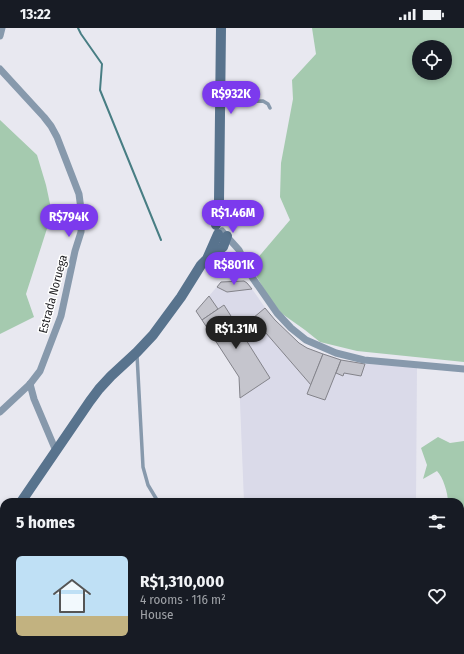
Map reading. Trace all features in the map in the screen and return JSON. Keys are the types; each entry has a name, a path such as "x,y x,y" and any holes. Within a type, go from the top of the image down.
{"main road":[{"path":"24,498 99,389 159,328 204,262 223,247 220,231 219,201 221,28"},
{"path":"204,262 202,255 220,231"}],"street":[{"path":"0,36 2,28"},
{"name":"Estrada Noruega","path":"0,69 51,126 57,137 79,194 82,217 81,232 75,251 61,316 40,371 30,384 0,412"},
{"path":"220,231 239,250 252,277 277,313 291,328 306,340 336,353 364,360 464,369"},
{"path":"30,384 34,399 56,452"}],"lane":[{"path":"220,103 263,101 268,104 270,108"},
{"path":"137,352 143,467 148,485 155,498"}],"shaded area":[{"path":"244,281 247,283 275,320 299,343 307,348 343,360 366,364 417,367 416,498 244,498 239,377 196,311 221,282"}],"green space":[{"path":"312,28 464,28 464,362 357,351 320,342 281,313 268,296 254,272 256,260 290,220 280,197 281,163 293,99 292,80 316,54"},
{"path":"0,120 37,155 46,185 52,213 26,294 34,317 0,334"},
{"path":"438,437 450,443 464,441 464,498 448,498 445,485 437,471 423,479 427,465 421,448"}],"building":[{"path":"244,281 252,289 227,292 217,287 221,282"},
{"path":"209,296 218,309 202,320 196,311"},
{"path":"224,305 270,378 240,398 239,377 202,320"},
{"path":"265,308 299,343 307,348 323,354 311,385 253,318"},
{"path":"323,354 341,360 325,400 307,394"},
{"path":"341,360 365,364 361,376 344,373 343,376 336,373"}],"waterway":[{"path":"78,28 102,64 100,90 161,240"}]}
